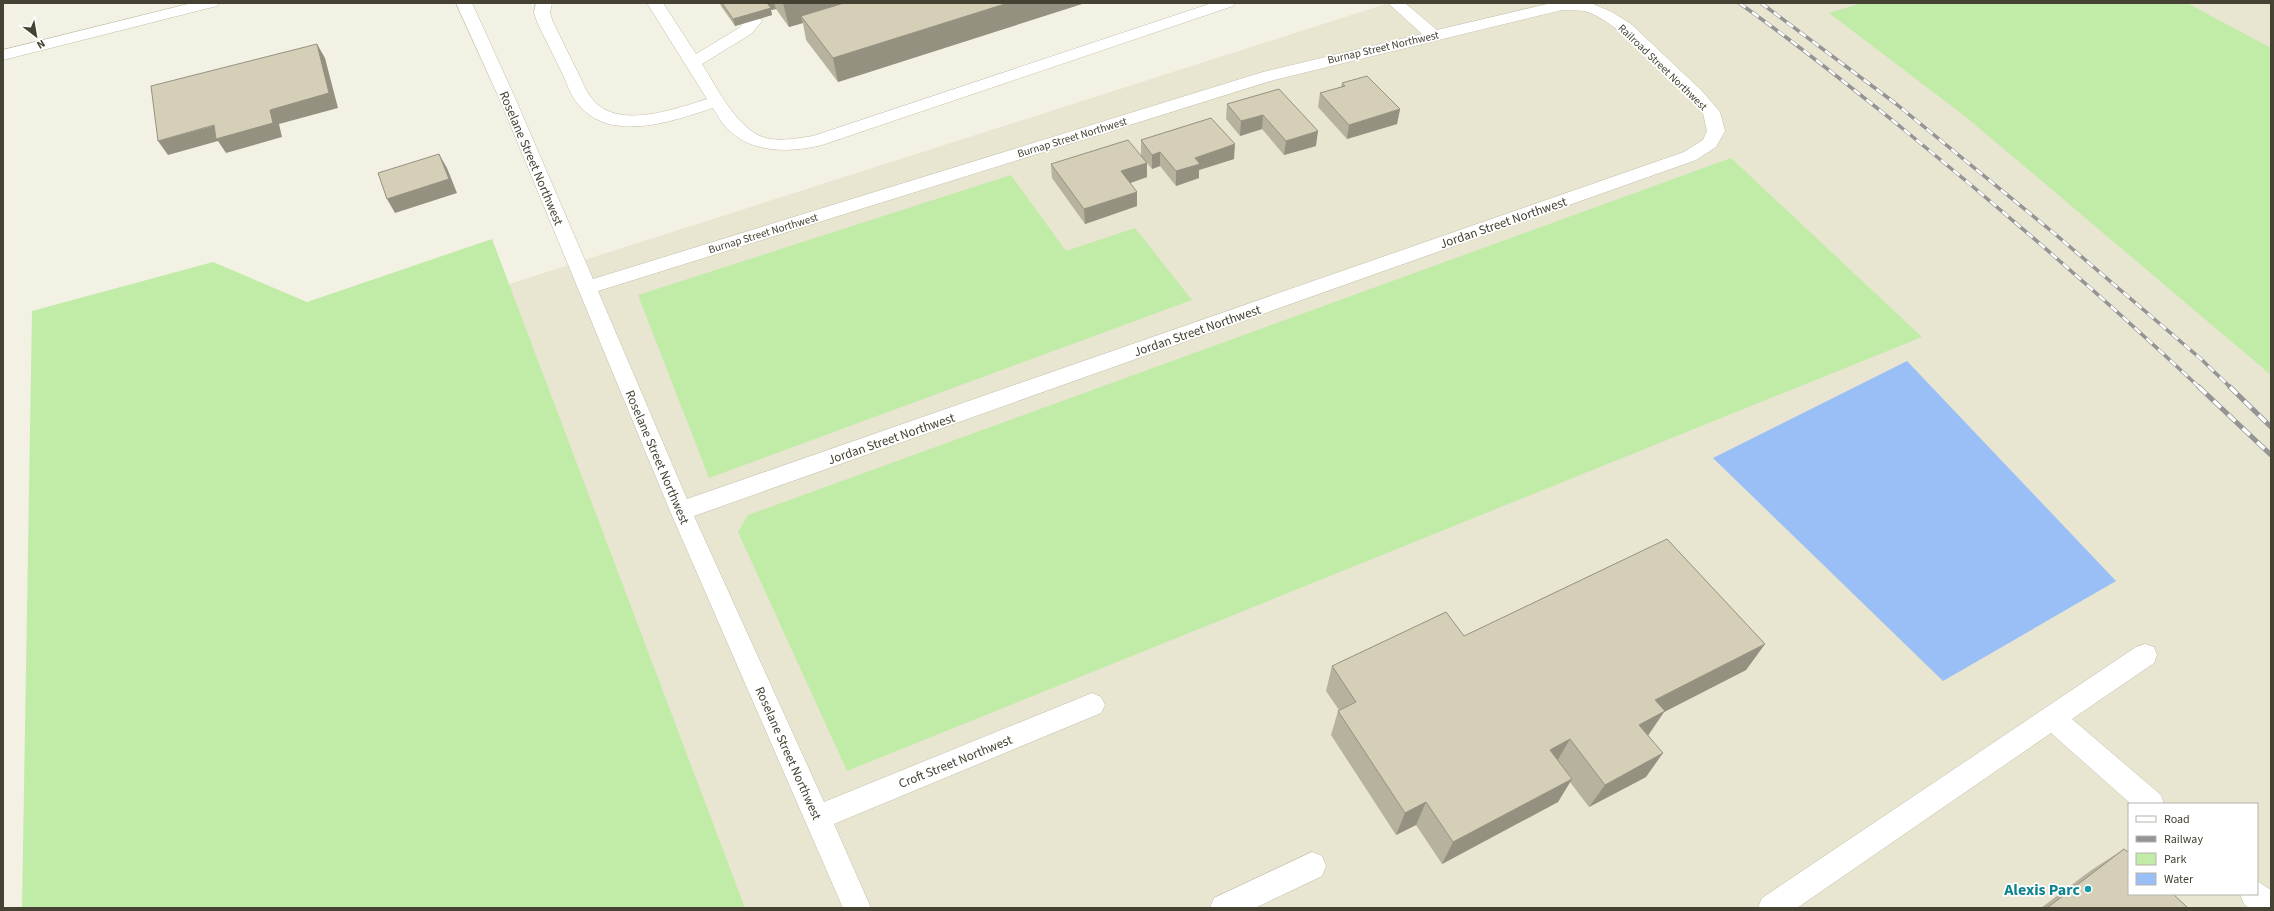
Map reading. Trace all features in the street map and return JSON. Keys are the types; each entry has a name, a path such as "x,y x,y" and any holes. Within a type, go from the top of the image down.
{"street":[{"path":"142,3 144,20"},
{"path":"3,55 211,3"},
{"name":"Roselane Street Northwest","path":"464,3 508,100 681,512 858,908"},
{"path":"544,3 542,13 545,22 584,101 596,113 615,120 639,121 663,118 718,101"},
{"path":"655,3 731,123 746,137 768,145 788,146 816,141 1227,3"},
{"path":"1396,3 1433,35"},
{"name":"Burnap Street Northwest","path":"587,288 1263,78 1433,35 1562,5"},
{"name":"Railroad Street Northwest","path":"1562,5 1586,7 1606,15 1625,27 1696,95 1711,112 1716,131 1710,143"},
{"path":"693,63 745,31 754,21"},
{"name":"Jordan Street Northwest","path":"681,512 1690,156 1710,143"},
{"path":"1772,908 2145,654"},
{"name":"Croft Street Northwest","path":"818,817 1092,705"},
{"path":"2052,718 2149,803"},
{"path":"1224,908 1312,866"},
{"path":"2255,895 2270,908"}],"shaded area":[{"path":"1389,3 2271,3 2271,908 22,908 49,431"}],"green space":[{"path":"1862,3 2187,3 2271,48 2271,375 1966,117 1829,13"},
{"path":"1731,158 1922,337 847,771 738,532 748,515"},
{"path":"1011,175 1066,251 1135,228 1192,300 709,478 638,295"},
{"path":"492,239 745,908 22,908 32,311 213,262 307,302"}],"water":[{"path":"1907,361 2116,581 1943,681 1713,458"}],"building":[{"path":"722,3 767,3 771,8 733,19"},
{"path":"844,3 1008,3 833,58 801,16"},
{"path":"317,44 329,93 270,110 273,123 216,139 214,125 158,141 151,86"},
{"path":"1367,76 1400,109 1349,125 1320,93 1345,86 1342,83"},
{"path":"1279,89 1318,131 1286,141 1263,115 1241,121 1227,104"},
{"path":"1211,118 1235,144 1195,158 1200,164 1176,171 1160,152 1152,155 1141,140"},
{"path":"1128,140 1147,163 1121,171 1137,192 1084,209 1051,164"},
{"path":"439,154 449,179 387,199 378,173"},
{"path":"1667,539 1765,644 1655,700 1665,711 1639,725 1663,753 1605,785 1570,739 1550,750 1572,779 1453,842 1426,802 1405,813 1338,711 1356,702 1332,666 1446,612 1464,636"},
{"path":"2124,849 2128,852 2128,895 2174,895 2188,908 2047,908"}],"railway":[{"path":"1739,3 1841,80 1978,191 2053,255 2200,388"},
{"path":"1761,3 1895,103 2055,234 2201,359 2231,388"},
{"path":"2199,387 2271,455"},
{"path":"2230,387 2271,427"}],"place":[{"name":"Alexis Parc","path":"2088,889"}]}
